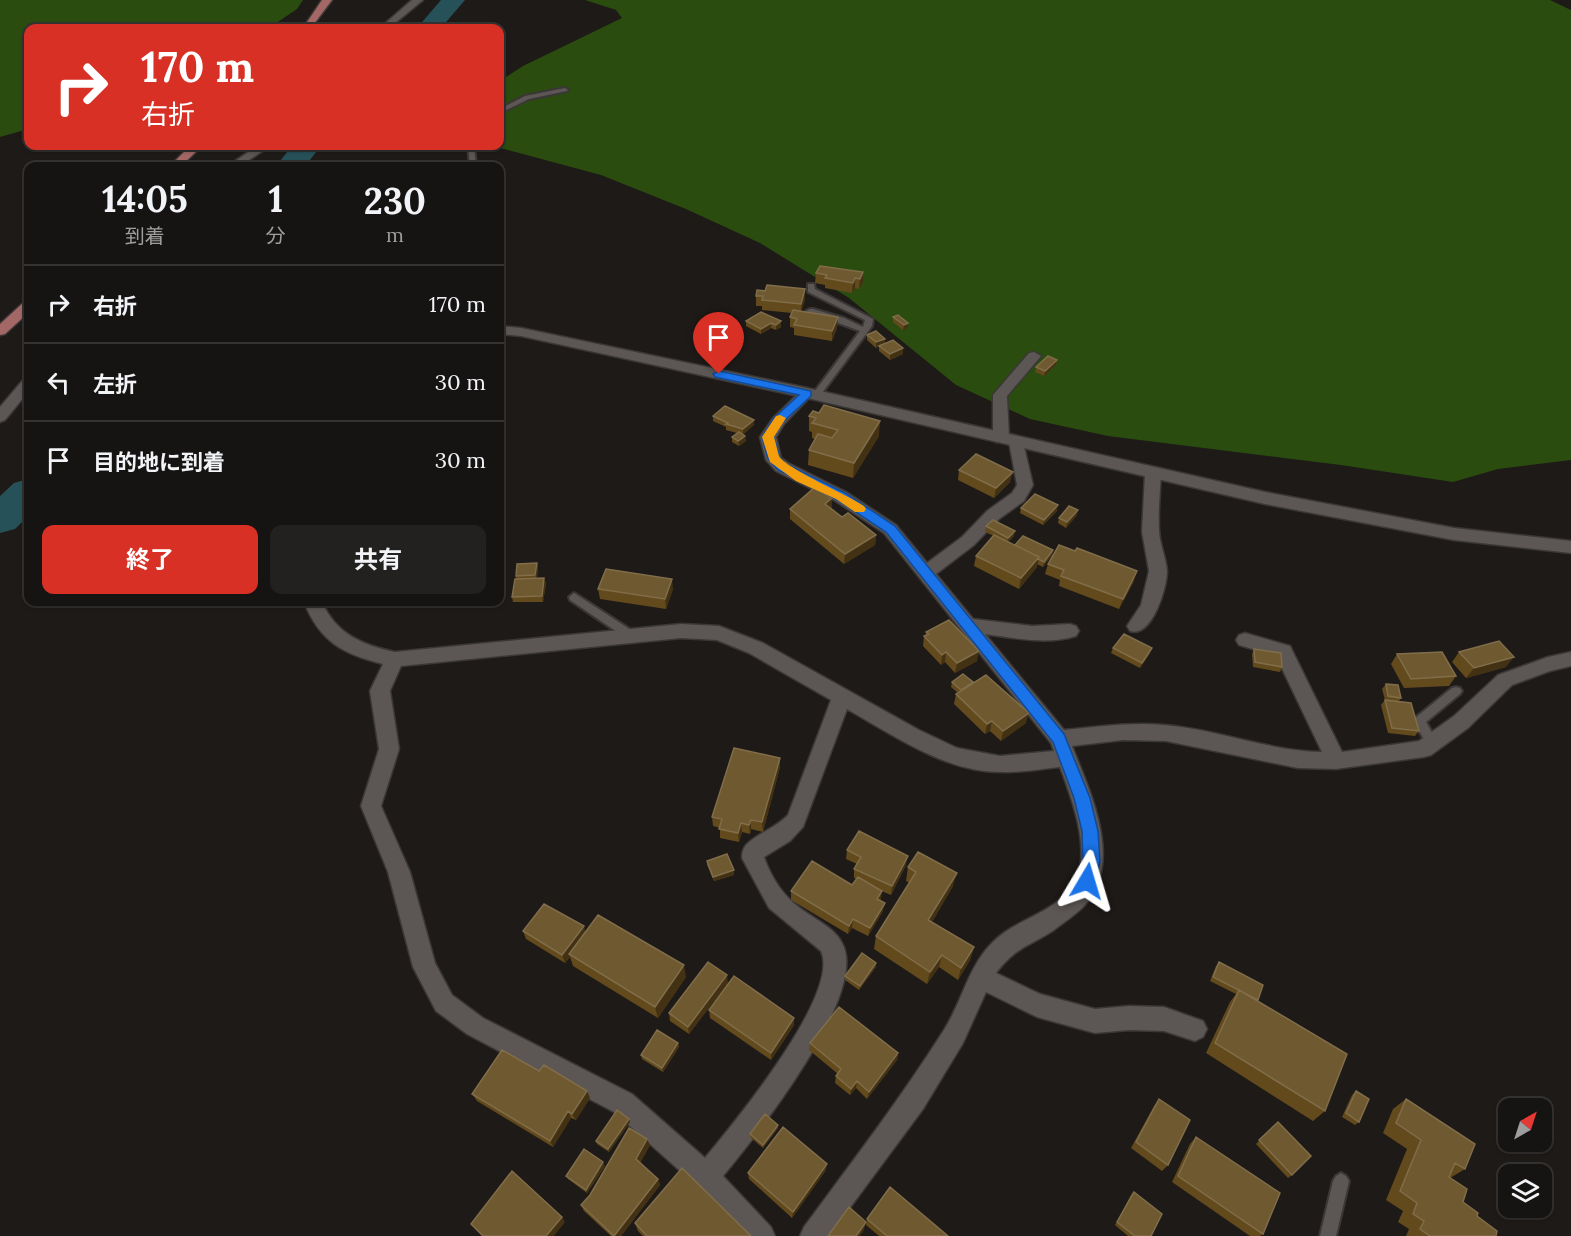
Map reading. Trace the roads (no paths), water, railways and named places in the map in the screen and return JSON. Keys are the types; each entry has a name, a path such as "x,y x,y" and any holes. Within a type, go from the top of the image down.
{"main road":[{"path":"310,24 327,0"},
{"path":"179,162 192,150"},
{"path":"0,331 24,310"}],"street":[{"path":"389,24 418,0"},
{"path":"239,162 258,150"},
{"path":"504,330 521,332 811,394 1264,498 1454,534 1571,547"},
{"path":"925,573 968,541 993,515 1018,497 1025,485 1009,440 1000,395 1034,356"},
{"path":"0,417 24,388"},
{"path":"811,394 778,421 768,437 774,459 782,467 840,496 890,529 1059,739 1082,798 1090,831 1092,862 1087,881 1076,899 1045,922 1008,943 998,952 981,978 955,1035 914,1100 813,1236"},
{"path":"1136,626 1150,607 1158,571 1150,532 1153,473"},
{"path":"315,606 321,620 340,641 365,653 395,659 630,635 681,631 719,633 756,648 912,736 953,755 1000,765 1066,758"},
{"path":"967,625 1032,633 1070,631"},
{"path":"1245,640 1282,651 1306,695 1336,761"},
{"path":"395,659 380,691 389,749 371,806 399,872 424,968 444,1003 475,1026 623,1103 706,1177 762,1236"},
{"path":"1059,739 1124,732 1166,733 1298,760 1336,761 1424,749 1461,722 1506,680 1548,664 1571,659"},
{"path":"706,1177 751,1123 816,1025 831,988 837,965 834,950 780,905 753,858 753,852 783,834 796,821 842,697"},
{"path":"981,978 1036,1005 1095,1021 1129,1018 1164,1019 1195,1029"}],"lane":[{"path":"504,109 527,97 565,90"},
{"path":"811,286 812,290 869,319 869,324 811,394"},
{"path":"810,311 842,320 864,330"},
{"path":"574,597 630,635"},
{"path":"1432,743 1419,722 1456,691"},
{"path":"1329,1236 1341,1181"}],"waterway":[{"path":"433,24 454,0"},
{"path":"293,162 304,150"},
{"path":"0,519 24,497"}]}
